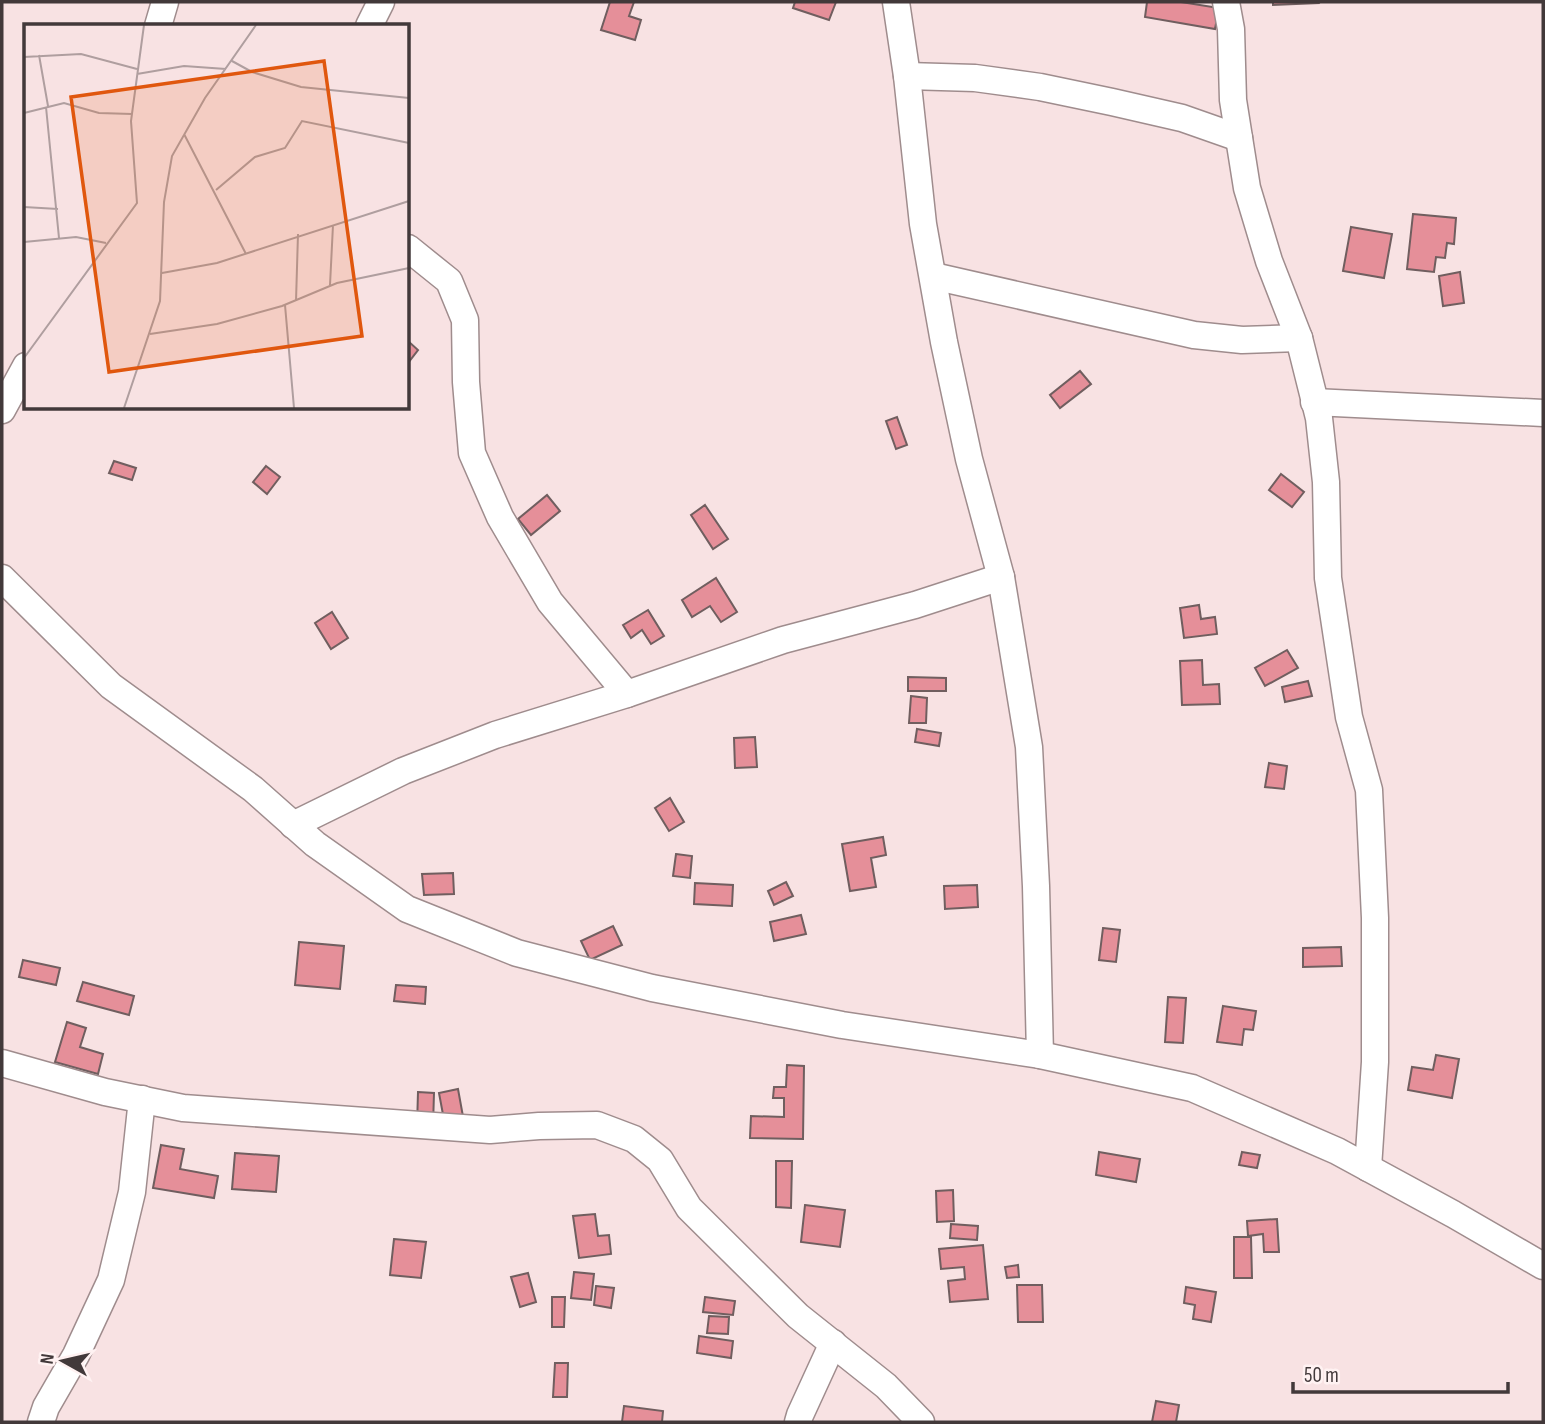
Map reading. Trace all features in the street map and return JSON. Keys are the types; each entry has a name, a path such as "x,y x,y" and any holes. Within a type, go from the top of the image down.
{"street":[{"path":"159,24 165,2"},
{"path":"370,24 381,2"},
{"path":"896,2 923,224 944,342 969,459 1001,578 1029,747 1040,1055"},
{"path":"1226,2 1231,29 1234,100 1247,188 1269,261 1299,338 1319,418 1326,482 1328,578 1349,716 1369,790 1375,918 1376,1062 1368,1168"},
{"path":"907,76 975,78 1040,87 1182,118 1239,138"},
{"path":"410,250 449,281 465,320 466,382 472,453 500,517 550,602 627,694"},
{"path":"933,276 1194,335 1242,340 1299,338"},
{"path":"2,410 24,370"},
{"path":"1314,402 1543,413"},
{"path":"2,578 111,686 253,789 314,844 407,909 517,953 652,988 842,1025 1040,1055 1192,1088 1337,1151 1543,1266"},
{"path":"293,825 403,771 495,735 627,694 783,640 915,605 1001,578"},
{"path":"2,1063 105,1092 183,1108 490,1130 597,1125 634,1139 660,1160 689,1208 798,1316 886,1387 922,1422"},
{"path":"41,1422 111,1280 132,1192 142,1099"},
{"path":"798,1422 833,1343"}],"building":[{"path":"610,2 634,2 629,16 641,20 635,40 601,30"},
{"path":"795,2 836,2 829,20 793,8"},
{"path":"1147,2 1181,2 1219,8 1215,29 1145,17"},
{"path":"1273,2 1317,2 1318,3 1273,5"},
{"path":"1413,214 1456,218 1454,244 1447,243 1445,258 1436,257 1434,272 1407,269"},
{"path":"1351,227 1392,234 1384,278 1343,271"},
{"path":"1460,272 1464,303 1443,306 1439,276"},
{"path":"410,343 418,350 410,360"},
{"path":"1080,371 1091,384 1060,408 1050,395"},
{"path":"897,417 907,445 896,449 886,421"},
{"path":"114,461 136,468 132,480 109,473"},
{"path":"266,466 280,477 267,494 253,482"},
{"path":"1281,474 1304,492 1292,507 1269,490"},
{"path":"547,495 560,511 531,535 518,519"},
{"path":"705,505 728,539 713,549 691,515"},
{"path":"716,578 737,612 721,622 710,606 692,617 682,600"},
{"path":"1199,605 1201,619 1215,617 1217,634 1184,638 1180,608"},
{"path":"648,610 664,636 651,644 642,630 631,638 623,625"},
{"path":"332,612 348,638 331,649 315,623"},
{"path":"1287,650 1298,668 1265,686 1255,668"},
{"path":"1202,660 1203,685 1219,684 1220,704 1182,705 1180,661"},
{"path":"908,677 946,678 946,691 908,691"},
{"path":"1308,681 1312,696 1285,702 1282,687"},
{"path":"911,696 927,698 926,723 909,723"},
{"path":"917,729 941,733 939,746 915,742"},
{"path":"755,737 757,767 735,768 734,738"},
{"path":"1269,763 1287,766 1284,789 1265,787"},
{"path":"670,798 684,822 669,831 655,808"},
{"path":"883,837 886,855 871,858 876,887 850,891 842,844"},
{"path":"676,854 692,856 690,878 673,876"},
{"path":"453,873 454,894 424,895 422,874"},
{"path":"786,882 793,896 774,905 768,891"},
{"path":"695,883 733,885 732,906 694,904"},
{"path":"977,885 978,907 945,909 944,886"},
{"path":"801,915 806,934 774,941 770,922"},
{"path":"613,926 622,945 590,960 581,941"},
{"path":"1103,928 1120,930 1116,962 1099,960"},
{"path":"299,942 344,946 340,989 295,985"},
{"path":"1341,947 1342,966 1303,967 1303,948"},
{"path":"23,960 60,968 56,985 19,977"},
{"path":"83,982 134,996 129,1015 77,1001"},
{"path":"396,985 426,987 425,1004 394,1001"},
{"path":"1168,997 1186,998 1183,1043 1165,1042"},
{"path":"1223,1006 1256,1011 1253,1030 1244,1029 1242,1045 1217,1042"},
{"path":"67,1022 86,1028 80,1047 103,1054 98,1074 55,1062"},
{"path":"1436,1055 1459,1059 1452,1098 1408,1090 1412,1067 1433,1070"},
{"path":"787,1065 804,1066 803,1139 750,1138 751,1116 784,1117 784,1098 773,1098 774,1087 786,1087"},
{"path":"458,1089 466,1133 447,1136 439,1093"},
{"path":"418,1092 434,1093 433,1126 417,1126"},
{"path":"161,1145 184,1149 180,1169 218,1176 214,1198 153,1188"},
{"path":"1099,1152 1140,1159 1136,1182 1096,1175"},
{"path":"1242,1152 1260,1155 1257,1168 1239,1165"},
{"path":"235,1153 279,1156 276,1192 232,1189"},
{"path":"776,1161 792,1161 791,1208 776,1207"},
{"path":"953,1190 954,1221 937,1222 936,1191"},
{"path":"805,1205 845,1210 840,1247 801,1242"},
{"path":"595,1214 598,1236 609,1235 611,1254 579,1258 573,1216"},
{"path":"1277,1219 1279,1252 1264,1252 1263,1234 1248,1236 1247,1221"},
{"path":"951,1224 978,1226 977,1240 950,1238"},
{"path":"1234,1237 1251,1237 1252,1278 1234,1278"},
{"path":"394,1239 426,1242 421,1278 390,1275"},
{"path":"983,1245 988,1299 950,1302 948,1281 965,1279 964,1267 941,1269 939,1249"},
{"path":"1018,1265 1019,1277 1007,1278 1005,1267"},
{"path":"574,1272 594,1274 591,1300 571,1298"},
{"path":"528,1273 536,1302 520,1307 511,1277"},
{"path":"1017,1285 1042,1285 1043,1322 1018,1322"},
{"path":"596,1286 614,1288 611,1308 594,1305"},
{"path":"1186,1287 1216,1292 1211,1322 1193,1319 1195,1305 1184,1303"},
{"path":"552,1297 565,1297 564,1327 552,1327"},
{"path":"705,1297 735,1301 733,1315 703,1312"},
{"path":"709,1316 729,1317 728,1334 707,1333"},
{"path":"699,1336 733,1341 731,1358 697,1353"},
{"path":"555,1363 568,1363 567,1397 553,1397"},
{"path":"1156,1401 1179,1405 1176,1422 1152,1422"},
{"path":"624,1406 663,1411 662,1422 622,1422"}]}
